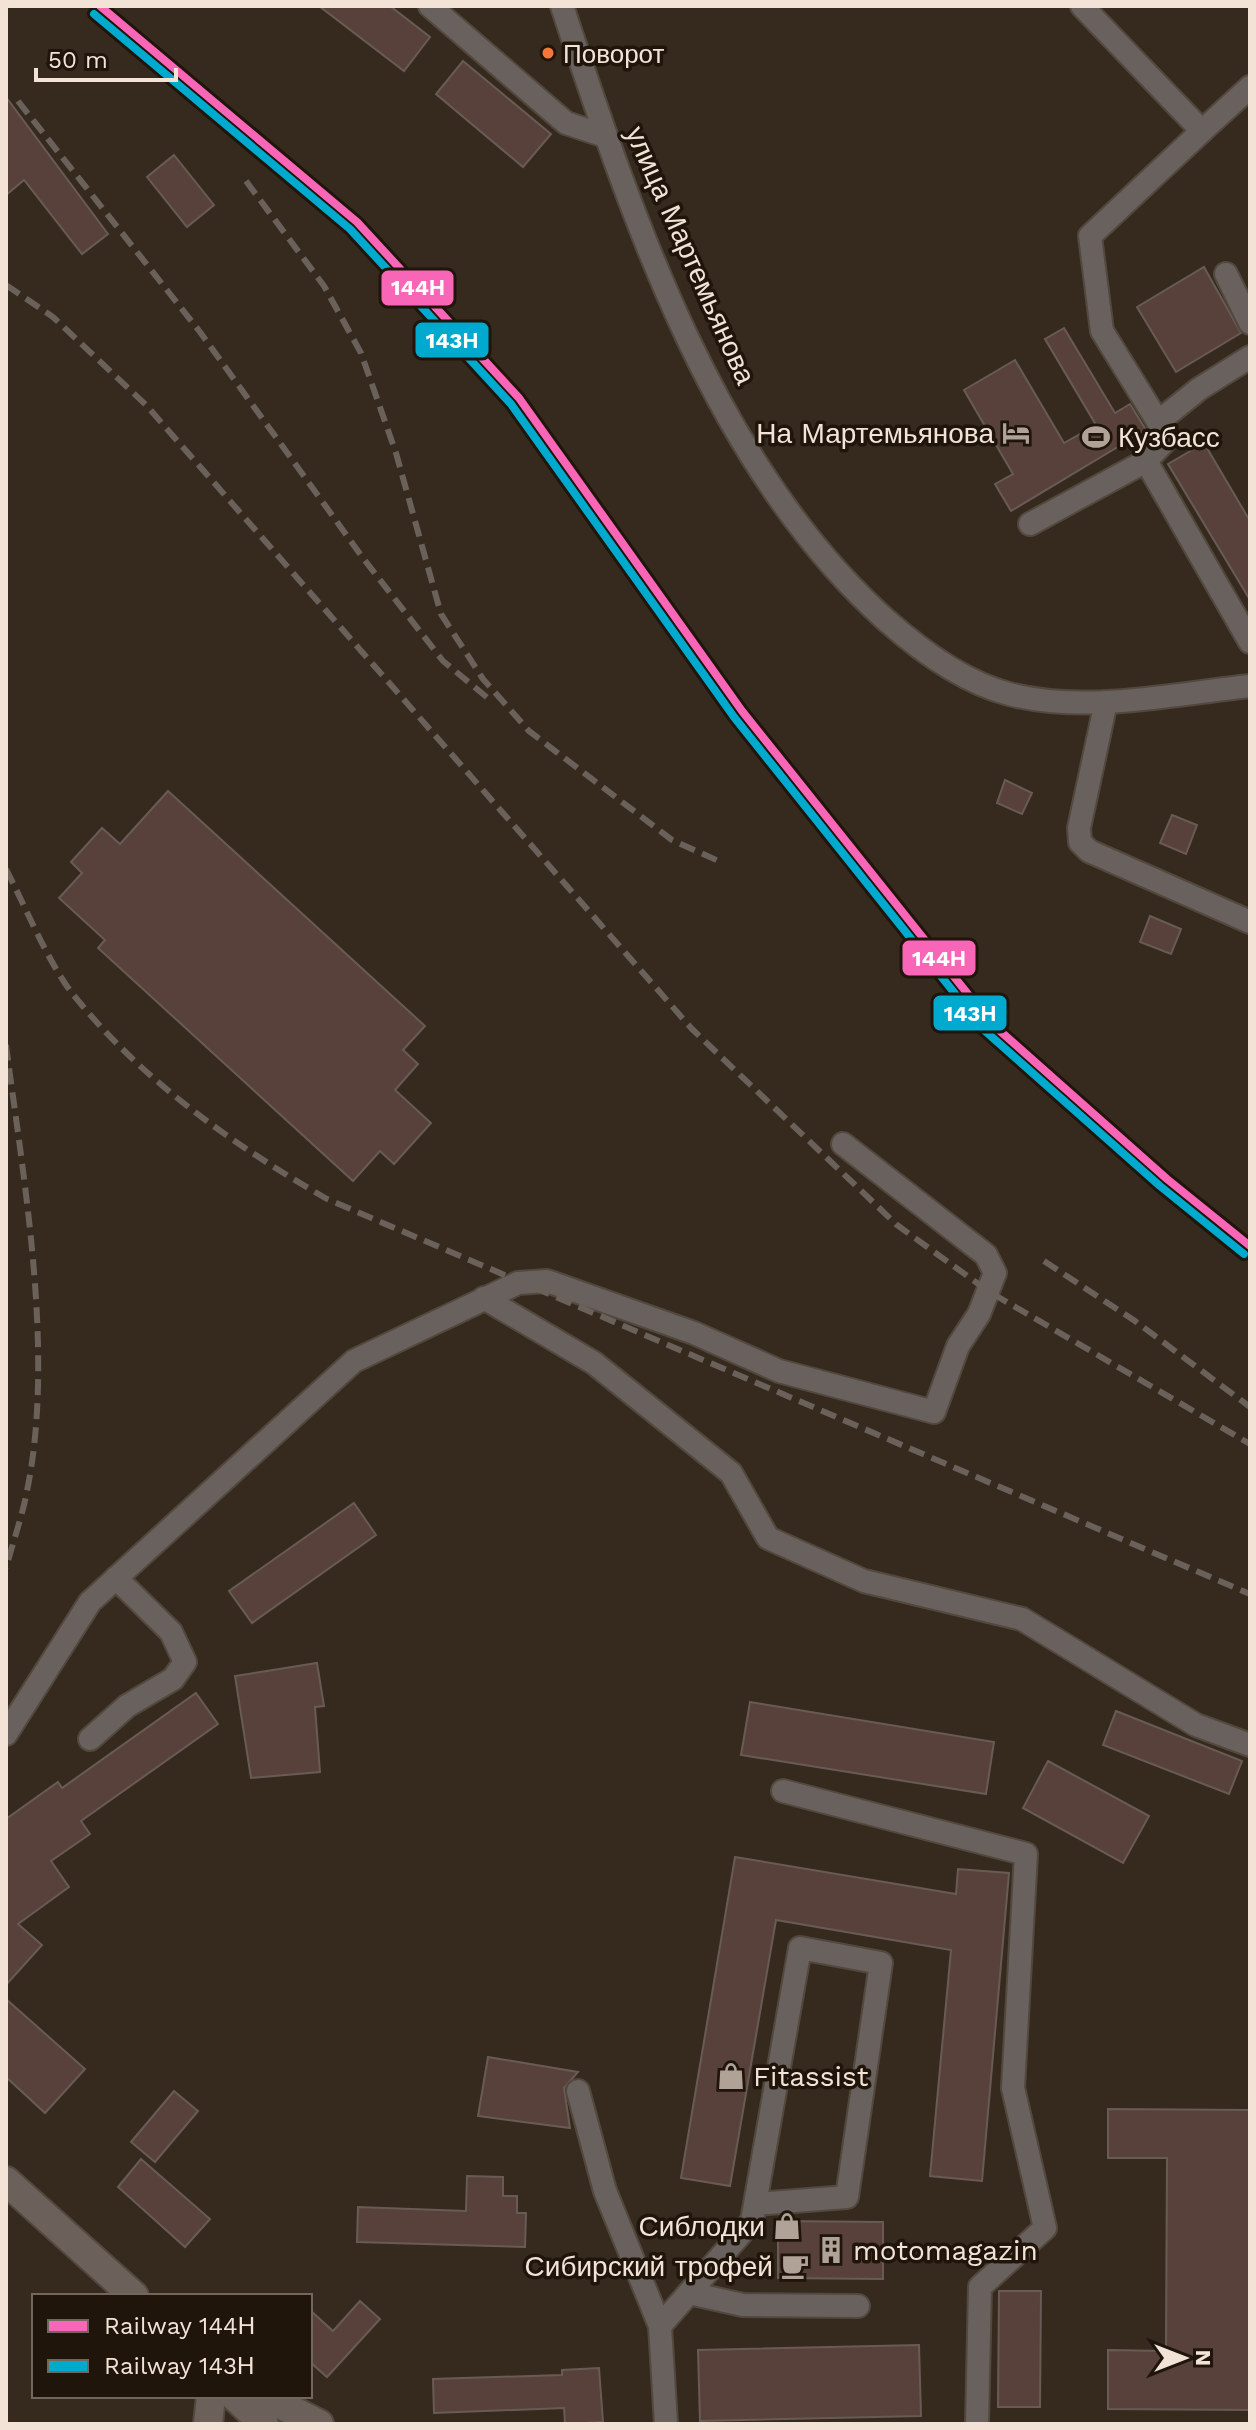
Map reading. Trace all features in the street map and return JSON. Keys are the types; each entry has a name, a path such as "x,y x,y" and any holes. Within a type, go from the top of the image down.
{"main road":[{"path":"6,2181 132,2294"},
{"path":"208,2424 211,2398"},
{"path":"236,2398 264,2424"},
{"path":"268,2398 319,2424"}],"street":[{"path":"430,6 566,123 605,136"},
{"name":"улица Мартемьянова","path":"562,6 605,136 691,342 738,432 772,488 836,569 910,641 983,685 1024,698 1106,702 1250,686"},
{"path":"1082,6 1202,131"},
{"path":"1030,524 1146,461 1168,438 1102,331 1090,236 1250,87"},
{"path":"1226,274 1250,323"},
{"path":"1158,422 1199,389 1250,357"},
{"path":"1146,461 1250,642"},
{"path":"1106,702 1079,828 1080,842 1089,851 1250,922"},
{"path":"6,1734 90,1602 354,1361 518,1283 547,1281 694,1333 779,1371 934,1412 958,1346 979,1314 995,1273 986,1255 843,1144"},
{"path":"484,1298 594,1363 731,1473 768,1538 864,1581 1022,1619 1196,1725 1250,1745"},
{"path":"90,1739 127,1706 173,1679 185,1662 171,1632 116,1578"},
{"path":"783,1791 1026,1854 1013,2088 1045,2228 980,2287 977,2424"},
{"path":"660,2326 752,2221 800,1948 881,1963 847,2197 755,2204"},
{"path":"578,2091 605,2191 660,2326 666,2424"},
{"path":"689,2293 743,2305 858,2306"}],"building":[{"path":"319,6 390,6 430,37 404,71"},
{"path":"463,61 551,134 523,167 436,94"},
{"path":"6,97 108,234 82,254 24,180 6,195"},
{"path":"174,155 214,205 187,227 147,177"},
{"path":"1204,267 1241,333 1176,372 1137,307"},
{"path":"1064,328 1115,413 1130,404 1146,430 1011,511 995,484 1013,474 964,390 1015,360 1064,443 1096,425 1045,339"},
{"path":"1204,443 1250,521 1250,600 1168,464"},
{"path":"1005,780 1032,793 1022,814 997,803"},
{"path":"168,791 425,1026 403,1050 418,1064 395,1090 431,1123 394,1164 380,1151 353,1181 98,948 105,940 59,898 82,873 71,862 102,828 120,844"},
{"path":"1172,815 1197,825 1186,854 1160,843"},
{"path":"1150,916 1181,929 1171,954 1140,942"},
{"path":"354,1503 376,1535 252,1623 229,1591"},
{"path":"317,1663 324,1706 315,1707 320,1772 251,1778 235,1676"},
{"path":"196,1693 218,1724 81,1821 90,1834 51,1861 69,1887 18,1924 42,1945 6,1985 6,1819 58,1782 62,1788"},
{"path":"750,1702 994,1742 986,1794 741,1755"},
{"path":"1116,1711 1242,1761 1229,1794 1103,1745"},
{"path":"1048,1761 1149,1816 1123,1863 1023,1808"},
{"path":"735,1857 956,1894 958,1869 1009,1873 982,2181 930,2176 951,1950 776,1920 730,2186 681,2178"},
{"path":"6,1999 85,2069 45,2113 6,2077"},
{"path":"488,2057 578,2072 564,2088 570,2128 478,2116"},
{"path":"174,2091 198,2111 155,2162 131,2142"},
{"path":"1108,2109 1250,2110 1250,2410 1108,2409 1108,2350 1166,2351 1167,2158 1108,2158"},
{"path":"141,2159 210,2219 185,2247 118,2187"},
{"path":"467,2176 503,2177 503,2196 517,2196 517,2213 526,2213 525,2247 357,2242 358,2207 466,2211"},
{"name":"motomagazin","path":"778,2221 883,2222 883,2279 778,2278"},
{"path":"999,2291 1041,2291 1040,2407 998,2407"},
{"path":"360,2301 380,2319 327,2377 312,2364 312,2312 333,2331"},
{"path":"919,2345 921,2416 700,2421 698,2350"},
{"path":"599,2368 603,2422 565,2424 564,2408 434,2413 433,2379 562,2375 562,2370"}],"railway":[{"path":"18,101 200,332 363,558 443,661 489,699"},
{"path":"246,181 324,286 361,353 396,453 441,614 483,679 529,731 672,840 723,863"},
{"path":"6,285 53,317 146,405 692,1029 897,1225 988,1291 1250,1444"},
{"path":"6,869 63,981 99,1025 190,1108 257,1156 327,1199 1250,1594"},
{"path":"6,1045 34,1268 38,1383 35,1438 27,1491 6,1568"},
{"path":"1044,1261 1135,1321 1250,1407"}],"rail line":[{"name":"144Н","path":"100,6 357,222 519,398 742,711 991,1023 1167,1179 1250,1246"},
{"name":"143Н","path":"94,14 350,229 511,404 734,717 984,1030 1160,1186 1244,1254"}],"place":[{"name":"Поворот","path":"548,53"},
{"name":"На Мартемьянова","path":"1016,433"},
{"name":"Кузбасс","path":"1096,437"},
{"name":"Fitassist","path":"731,2076"},
{"name":"Сиблодки","path":"787,2226"},
{"name":"motomagazin","path":"831,2250"},
{"name":"Сибирский трофей","path":"795,2266"}]}
